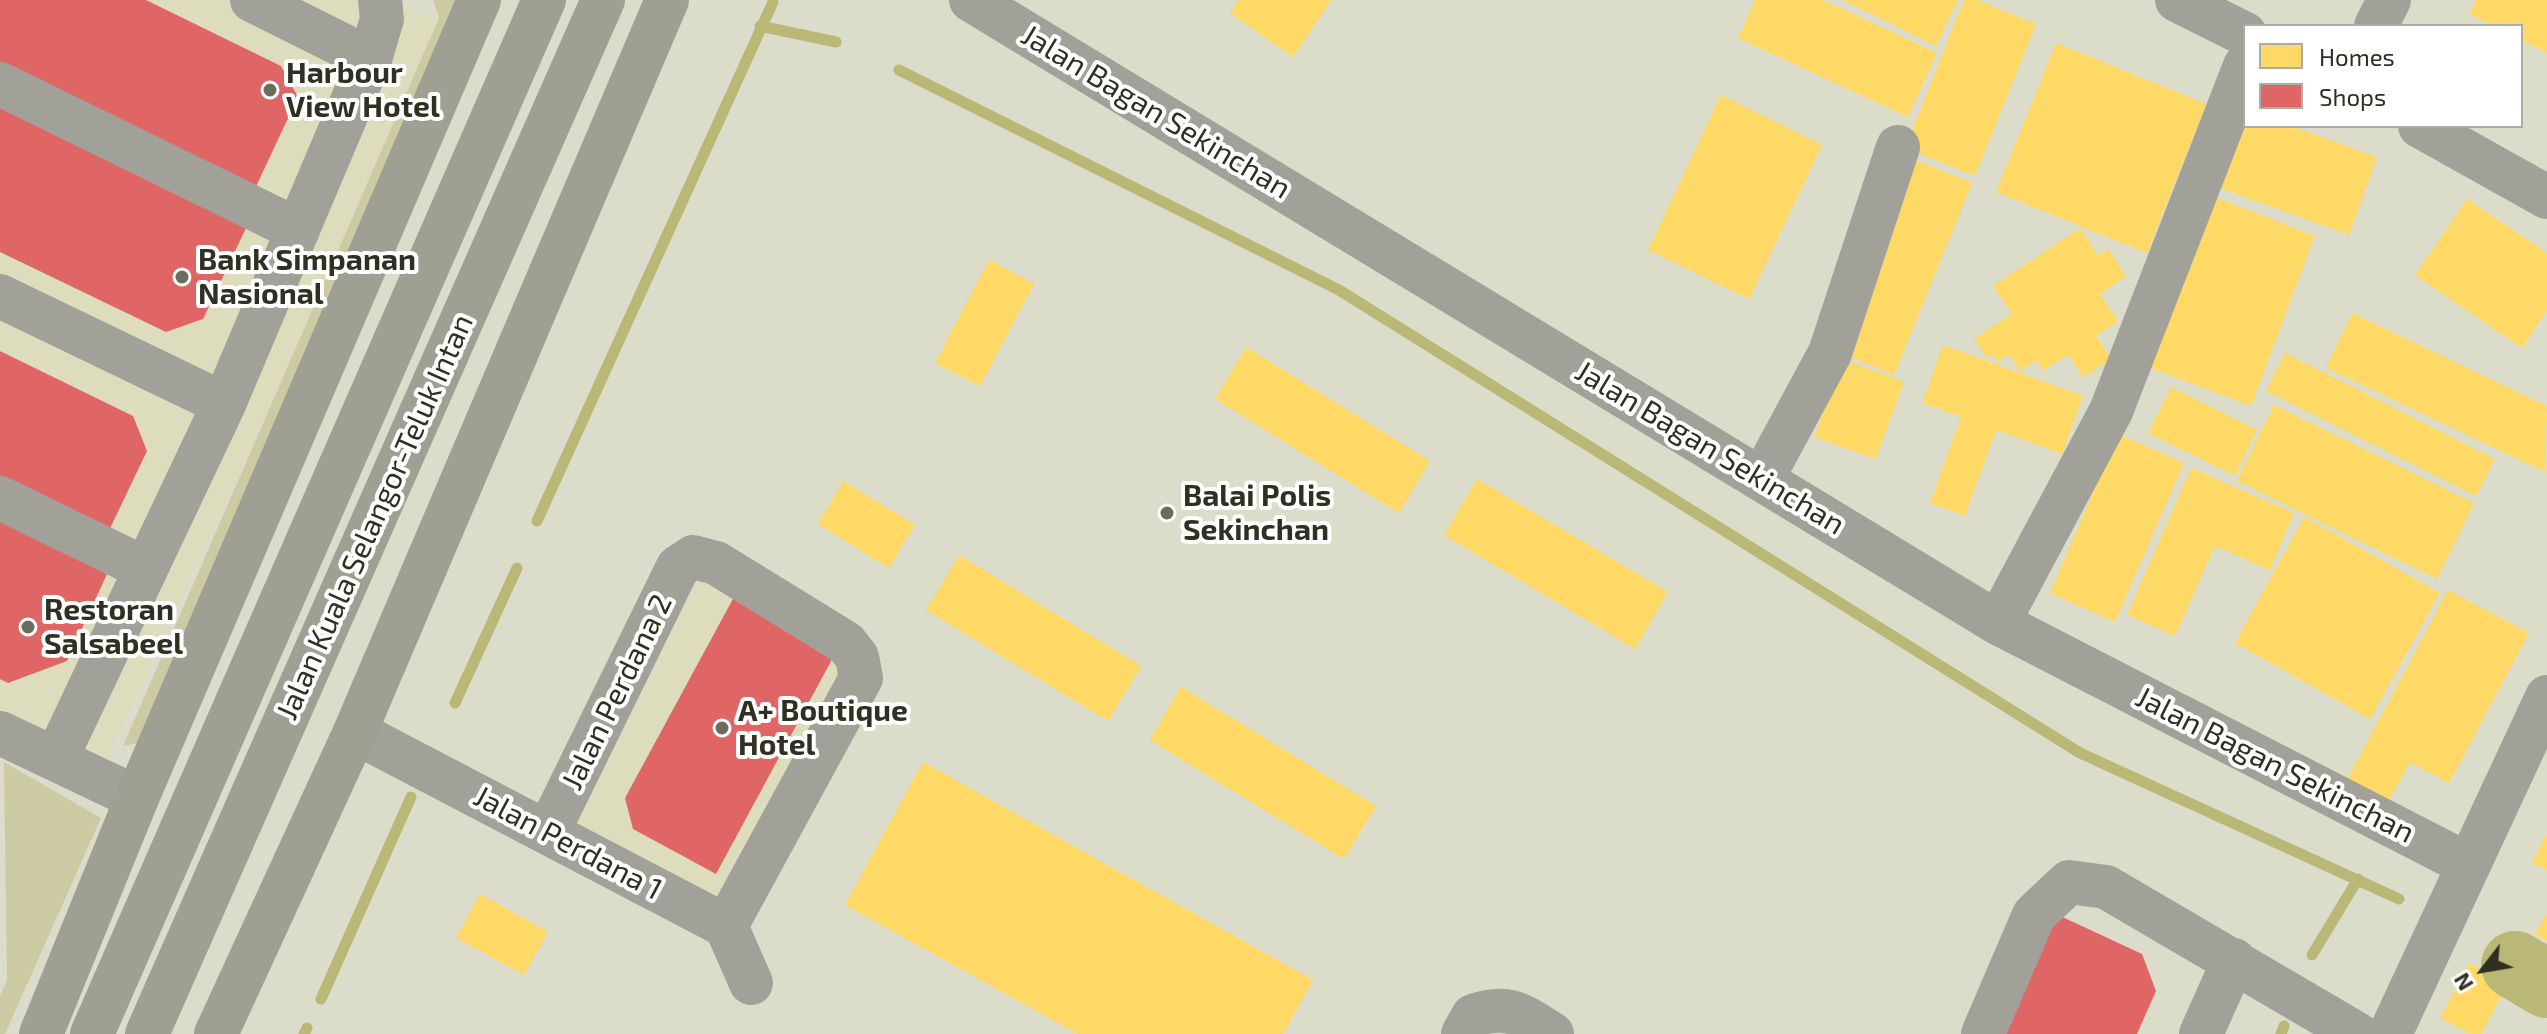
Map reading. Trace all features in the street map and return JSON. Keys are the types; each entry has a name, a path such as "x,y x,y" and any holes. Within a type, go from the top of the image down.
{"highway":[{"path":"41,1034 137,798 479,0"},
{"name":"Jalan Kuala Selangor-Teluk Intan","path":"92,1034 544,0"},
{"name":"Jalan Kuala Selangor-Teluk Intan","path":"147,1034 603,0"},
{"name":"Jalan Kuala Selangor-Teluk Intan","path":"216,1034 355,732 659,13"}],"street":[{"path":"252,0 370,59"},
{"path":"56,759 224,404 370,59 382,19 380,0"},
{"path":"2177,0 2243,33"},
{"path":"2377,24 2389,0"},
{"name":"Jalan Bagan Sekinchan","path":"982,3 1998,623 2467,864"},
{"path":"1998,623 2111,411 2243,71"},
{"path":"0,84 298,230"},
{"path":"2424,128 2547,197"},
{"path":"1762,479 1830,353 1898,147"},
{"path":"0,296 224,404"},
{"path":"0,498 146,569"},
{"name":"Jalan Perdana 2","path":"548,832 678,567 693,557 716,563 846,643 857,657 861,678 726,926"},
{"path":"2390,1034 2467,864 2534,760 2547,697"},
{"name":"Jalan Perdana 1","path":"355,732 726,926"},
{"path":"0,733 137,798"},
{"path":"1983,1034 2034,915 2069,882 2106,887 2357,1034"},
{"path":"726,926 751,983"},
{"path":"2201,1034 2234,960"},
{"path":"1463,1034 1473,1016 1496,1008 1521,1015 1552,1034"}],"shaded area":[{"path":"0,0 393,0 446,25 90,794 0,752"},
{"path":"433,0 465,0 146,741 123,746 439,18"},
{"path":"700,569 849,658 724,910 570,828"},
{"path":"4,762 101,818 5,1034 0,1034 0,996 7,980"}],"building: Homes":[{"path":"1239,0 1331,0 1293,57 1230,13"},
{"path":"1755,0 1823,0 1937,53 1908,117 1738,38"},
{"path":"1843,0 1958,0 1936,46"},
{"path":"1964,0 1977,0 2036,24 1975,176 1905,148"},
{"path":"2476,0 2547,0 2547,53 2523,41 2523,24 2489,24 2469,14"},
{"path":"2056,43 2206,104 2147,253 1996,192"},
{"path":"1721,95 1822,145 1749,299 1648,250"},
{"path":"2244,128 2297,128 2377,157 2349,235 2211,185"},
{"path":"1916,160 1972,183 1894,375 1838,352"},
{"path":"2204,193 2315,236 2251,406 2140,364"},
{"path":"2467,199 2547,253 2547,311 2522,348 2415,275"},
{"path":"2080,228 2098,256 2108,249 2126,276 2100,294 2118,321 2096,336 2111,359 2083,377 2068,354 2043,371 2036,360 2020,371 2009,355 1997,362 1992,354 1987,358 1974,339 2012,314 1993,286"},
{"path":"989,260 1034,284 980,386 935,363"},
{"path":"2352,313 2547,406 2545,472 2326,368"},
{"path":"1943,345 2083,396 2062,454 1996,430 1965,516 1930,503 1961,417 1922,403"},
{"path":"1246,347 1430,461 1399,513 1215,399"},
{"path":"2285,353 2495,459 2476,496 2266,391"},
{"path":"1842,359 1904,382 1876,459 1814,437"},
{"path":"2171,387 2257,430 2235,476 2148,433"},
{"path":"2274,405 2474,503 2437,579 2237,481"},
{"path":"2118,434 2184,463 2115,622 2050,593"},
{"path":"2191,468 2294,513 2270,570 2215,546 2175,636 2127,615"},
{"path":"1477,479 1668,592 1635,649 1444,535"},
{"path":"843,481 915,525 889,568 818,524"},
{"path":"2304,517 2440,593 2370,719 2235,643"},
{"path":"959,555 1141,666 1108,721 926,610"},
{"path":"2448,590 2529,633 2449,783 2410,762 2388,802 2347,780"},
{"path":"1181,687 1376,806 1344,859 1150,740"},
{"path":"923,762 1313,980 1283,1034 1078,1034 845,905"},
{"path":"2547,833 2547,870 2532,863"},
{"path":"480,894 548,932 524,975 456,938"},
{"path":"2547,913 2547,941 2535,934"},
{"path":"2469,963 2508,984 2481,1034 2471,1034 2440,1018"}],"building: Shops":[{"path":"0,0 146,0 281,66 298,97 253,193 0,72"},
{"path":"0,106 247,226 203,319 166,332 0,252"},
{"path":"0,351 133,416 147,451 103,543 0,493"},
{"path":"0,520 108,572 67,661 8,683 0,679"},
{"path":"734,597 836,652 716,874 633,829 625,798"},
{"path":"2056,914 2142,954 2156,991 2137,1034 2002,1034"}],"waterway":[{"path":"537,521 773,2"},
{"path":"760,26 836,42"},
{"path":"899,70 1339,290 2080,753 2399,899"},
{"path":"455,703 517,568"},
{"path":"321,999 411,797"},
{"path":"2312,955 2358,879"},
{"path":"2515,965 2547,984"},
{"path":"2281,1034 2284,1026"},
{"path":"304,1034 307,1028"}],"place":[{"name":"Harbour View Hotel","path":"270,90"},
{"name":"Bank Simpanan Nasional","path":"182,277"},
{"name":"Balai Polis Sekinchan","path":"1167,513"},
{"name":"Restoran Salsabeel","path":"28,627"},
{"name":"A+ Boutique Hotel","path":"722,728"}]}
